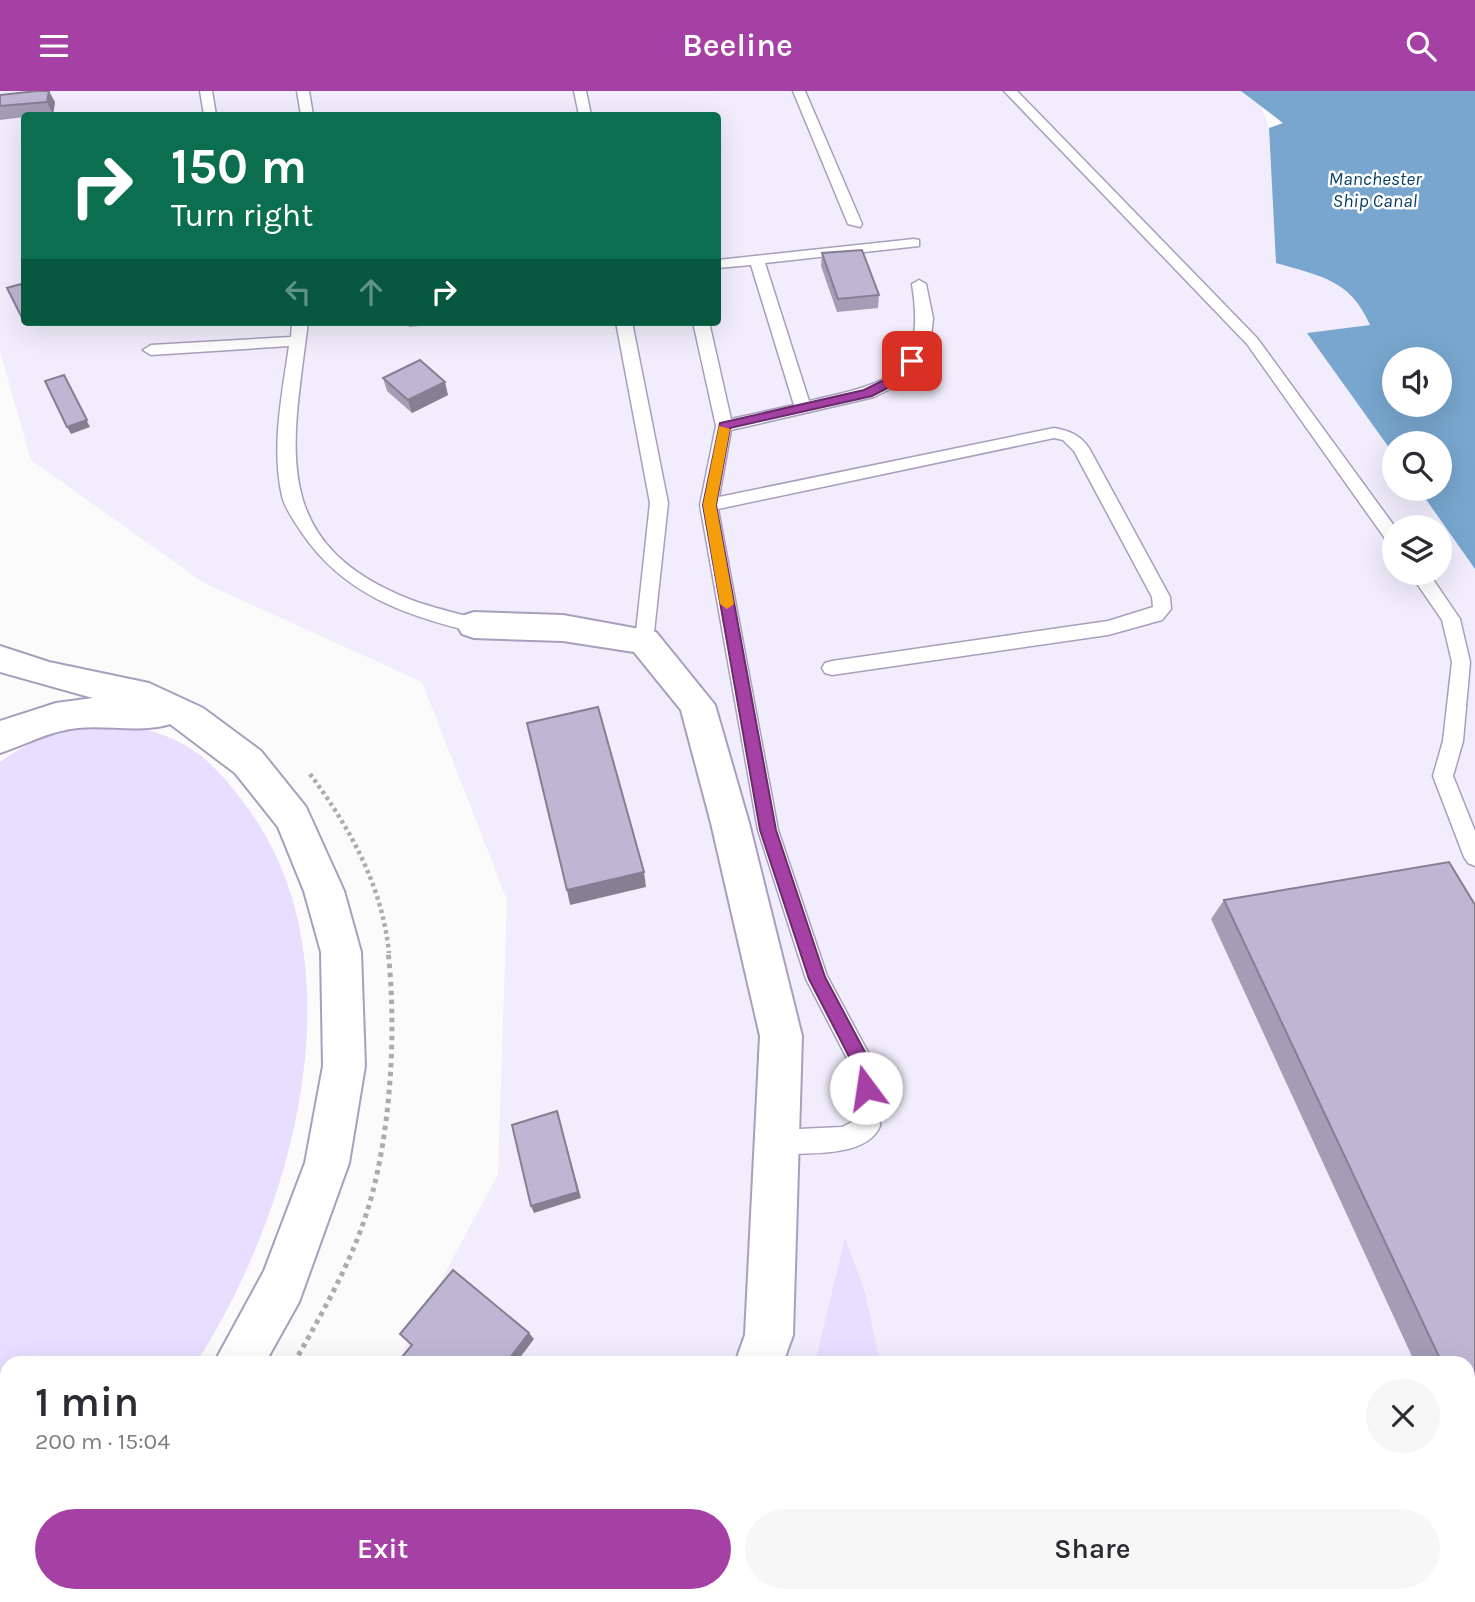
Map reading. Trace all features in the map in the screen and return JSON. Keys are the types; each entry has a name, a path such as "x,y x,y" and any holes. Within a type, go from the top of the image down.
{"main road":[{"path":"474,625 563,628 644,641 697,705 730,823 781,1036 769,1335 762,1356"},
{"path":"0,659 49,675 149,697 190,717 248,762 293,818 324,891 341,952 345,1066 327,1163 282,1285 242,1356"},
{"path":"0,738 22,725 64,717 127,711 190,717"}],"lane":[{"path":"206,91 210,112"},
{"path":"303,91 306,112"},
{"path":"580,91 584,112"},
{"path":"799,91 855,224"},
{"path":"1010,91 1171,254 1252,341 1382,522"},
{"path":"721,264 914,243"},
{"path":"757,260 803,408"},
{"path":"724,426 868,393 902,376 922,346 925,318 919,284"},
{"path":"300,326 286,446 292,499 317,545 370,591 423,614 474,625"},
{"path":"625,326 659,503 644,641"},
{"path":"702,326 724,426 709,505 768,830 817,979 865,1069 868,1126 844,1139 777,1142"},
{"path":"151,350 298,341"},
{"path":"709,505 1054,433 1068,436 1081,448 1161,597 1162,609 1155,615 1108,628 832,668"},
{"path":"1427,585 1451,619 1461,662 1453,741 1443,776 1475,857"}],"shaded area":[{"path":"0,91 1241,91 1261,106 1269,128 1276,262 1336,281 1361,304 1370,325 1308,333 1382,437 1382,501 1428,501 1438,515 1382,515 1382,585 1452,585 1452,535 1475,567 1475,1356 401,1356 498,1174 507,900 422,682 204,583 31,460 0,352"},
{"path":"124,724 146,729 181,743 221,774 247,807 282,870 302,939 307,1012 301,1088 285,1163 261,1235 231,1302 200,1356 0,1356 0,762 45,737 89,727"},
{"path":"845,1238 865,1292 879,1356 817,1356"}],"water":[{"name":"Manchester Ship Canal","path":"1241,91 1475,91 1475,569 1452,536 1452,515 1437,515 1427,501 1452,501 1452,431 1382,431 1382,438 1307,333 1370,325 1353,298 1343,289 1320,276 1276,263 1269,128 1283,123"}],"building":[{"path":"49,91 47,102 0,106 0,95"},
{"path":"862,250 879,295 838,299 822,253"},
{"path":"21,284 21,316 7,288"},
{"path":"420,360 445,382 408,400 383,378"},
{"path":"64,375 87,420 67,427 45,381"},
{"path":"598,707 644,872 567,890 527,723"},
{"path":"1449,862 1475,905 1475,1356 1439,1356 1224,900"},
{"path":"557,1111 578,1192 531,1206 512,1125"},
{"path":"453,1270 529,1333 511,1356 403,1356 412,1345 400,1334"}],"slow traffic":[{"path":"724,429 709,505 727,604"}],"route":[{"path":"866,1088 865,1069 817,979 768,830 709,505 724,426 868,393 902,376 912,361"}]}
